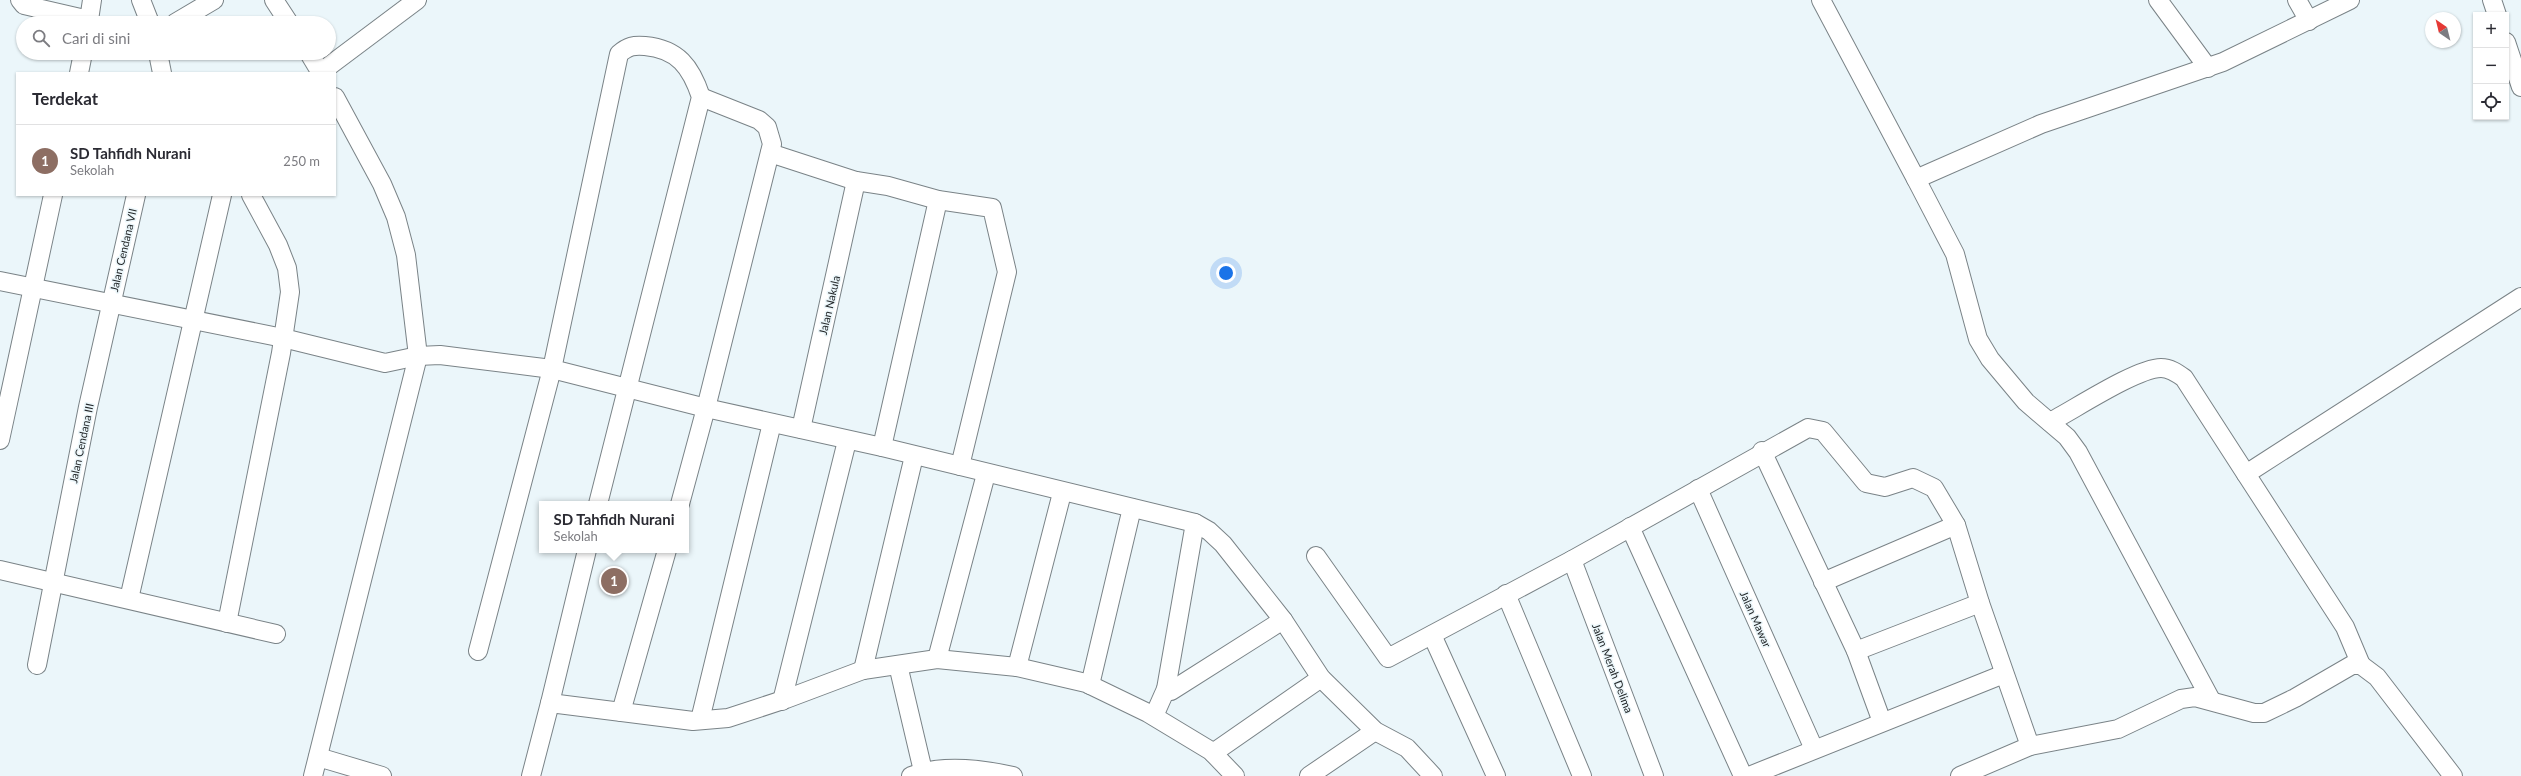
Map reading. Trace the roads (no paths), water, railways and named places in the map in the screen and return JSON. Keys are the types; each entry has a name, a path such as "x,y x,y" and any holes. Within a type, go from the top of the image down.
{"street":[{"path":"20,0 24,5 69,16"},
{"path":"92,0 93,16"},
{"path":"141,0 147,16"},
{"path":"187,16 214,0"},
{"path":"274,0 284,16"},
{"path":"313,60 321,72 417,0"},
{"path":"1821,0 1955,254 1978,339 1990,359 2026,402 2068,437 2078,452 2211,700"},
{"path":"2158,0 2208,68"},
{"path":"2297,0 2309,21"},
{"path":"1916,179 2041,124 2208,68 2258,47 2350,0"},
{"path":"2492,0 2496,12"},
{"path":"478,651 552,369 619,54 626,48 635,46 662,48 679,59 689,69 701,97 599,501"},
{"path":"2508,48 2521,87"},
{"path":"79,72 82,60"},
{"path":"159,60 162,72"},
{"path":"681,501 706,408 770,153 771,134 759,120 701,97"},
{"path":"313,776 418,356 406,255 396,217 382,184 336,99"},
{"path":"770,153 856,181 888,186 938,200 992,208 1007,272 960,466"},
{"name":"Jalan Nakula","path":"801,429 856,181"},
{"path":"0,440 33,296 54,196"},
{"name":"Jalan Cendana VII","path":"110,304 136,196"},
{"path":"129,600 222,196"},
{"path":"227,622 283,338 290,292 287,268 278,245 252,196"},
{"path":"882,448 938,200"},
{"path":"0,281 33,296 110,304 283,338 385,363 418,356 440,355 552,369 706,408 960,466 1062,493 1195,523 1209,531 1223,544 1282,620 1321,678 1375,731 1407,748 1433,776"},
{"path":"2246,474 2521,297"},
{"name":"Jalan Cendana III","path":"37,666 52,582 110,304"},
{"path":"2050,422 2140,374 2162,368 2174,371 2188,383 2345,627 2361,665 2377,677 2453,776"},
{"path":"700,720 772,423"},
{"path":"1316,556 1385,656 1388,658 1401,653 1506,594 1572,560 1762,452 1808,428 1823,431 1866,483 1885,487 1913,478 1934,488 1956,525 1980,603 2030,746"},
{"path":"782,701 846,441"},
{"path":"1762,452 1856,651 1882,722"},
{"path":"864,670 914,456"},
{"path":"937,658 986,474"},
{"name":"Jalan Mawar","path":"1698,489 1814,749"},
{"path":"1017,667 1062,493"},
{"path":"1090,685 1132,508"},
{"path":"1154,716 1166,689 1195,523"},
{"path":"1823,582 1956,525"},
{"path":"1630,527 1743,776"},
{"path":"531,776 586,553"},
{"path":"621,712 666,553"},
{"name":"Jalan Merah Delima","path":"1572,560 1654,776"},
{"path":"0,570 276,634"},
{"path":"1506,594 1582,776"},
{"path":"1856,651 1980,603"},
{"path":"1166,689 1171,690 1282,620"},
{"path":"1432,635 1496,776"},
{"path":"550,703 700,720 728,718 782,701 864,670 937,658 1017,667 1090,685 1154,716 1200,743 1213,753 1234,776"},
{"path":"898,665 917,774 971,770 1013,776"},
{"path":"1960,776 2030,746 2118,729 2159,711 2181,699 2195,697 2211,700 2248,712 2264,713 2295,698 2344,667 2361,665"},
{"path":"1749,776 2004,674"},
{"path":"1213,753 1321,678"},
{"path":"1309,776 1375,731"},
{"path":"318,757 382,776"}],"place":[{"name":"SD Tahfidh Nurani","path":"614,581"}]}
